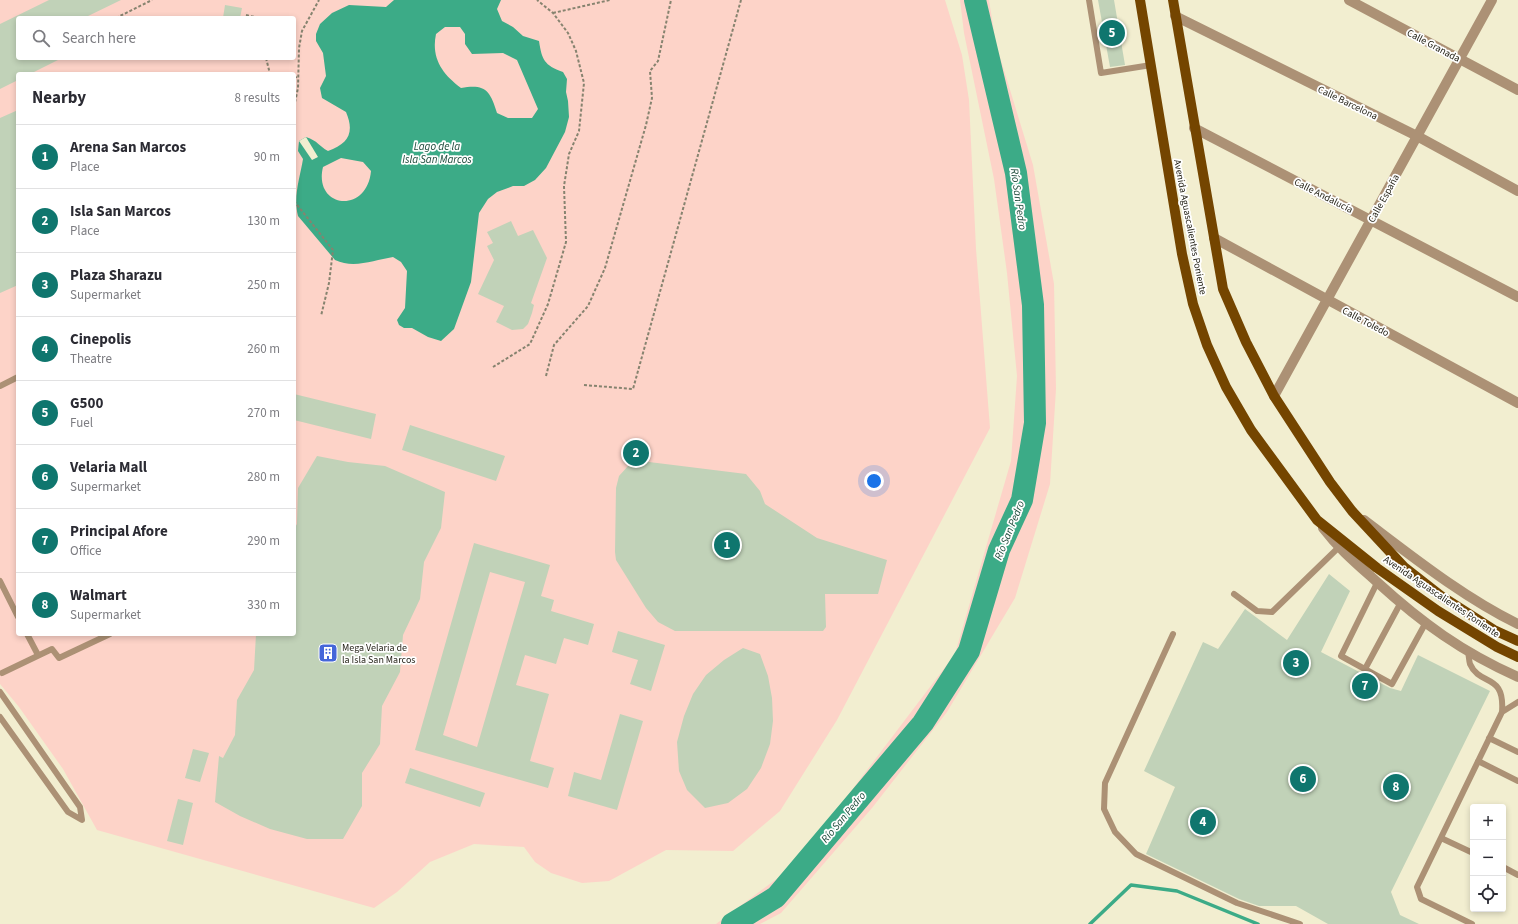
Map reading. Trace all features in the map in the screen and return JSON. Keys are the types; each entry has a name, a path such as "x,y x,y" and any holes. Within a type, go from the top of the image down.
{"main road":[{"name":"Avenida Aguascalientes Poniente","path":"1140,0 1182,254 1193,304 1207,345 1226,387 1251,430 1285,478 1319,521 1377,568 1438,611 1497,648 1518,657"},
{"name":"Avenida Aguascalientes Poniente","path":"1173,0 1223,289 1246,342 1274,396 1321,469 1352,511 1404,567 1441,596 1494,630 1518,641"}],"street":[{"name":"Calle Granada","path":"1349,0 1518,90"},
{"name":"Calle España","path":"1274,396 1492,0"},
{"name":"Calle Barcelona","path":"1175,16 1417,136 1518,191"},
{"name":"Calle Andalucía","path":"1194,128 1518,297"},
{"name":"Calle Toledo","path":"1214,238 1518,403"},
{"name":"Avenida Aguascalientes Poniente","path":"1352,511 1450,582 1502,616 1518,624"},
{"name":"Avenida Aguascalientes Poniente","path":"1319,521 1338,548 1400,604 1425,624 1468,652 1518,677"}],"lane":[{"path":"1089,0 1101,73 1151,65"},
{"path":"0,386 16,378"},
{"path":"1234,594 1257,611 1272,612 1338,548"},
{"path":"0,581 16,613"},
{"path":"1377,583 1341,656 1392,684 1425,624"},
{"path":"1365,669 1400,604"},
{"path":"1173,634 1105,783 1104,809 1115,832 1136,854 1238,903 1300,924"},
{"path":"28,636 38,655"},
{"path":"1,673 52,649 58,658 106,636"},
{"path":"1468,652 1470,664 1475,671 1496,685 1502,694 1502,712 1417,887 1421,899 1472,924"},
{"path":"0,692 80,807 82,820 68,812 0,717"},
{"path":"1502,712 1518,702"},
{"path":"1489,738 1518,752"},
{"path":"1478,761 1518,781"},
{"path":"42,775 52,768"},
{"path":"1441,838 1470,852"},
{"path":"1506,869 1518,875"}],"path":[{"path":"120,16 152,0"},
{"path":"296,95 299,76 299,48 302,31 319,0"},
{"path":"493,366 530,344 548,304 566,242 564,186 569,154 579,131 584,83 576,50 568,33 553,13 537,0"},
{"path":"553,13 610,0"},
{"path":"546,376 554,345 588,306 605,268 646,125 652,98 650,71 658,61 671,0"},
{"path":"584,385 633,389 741,0"},
{"path":"246,15 250,16"},
{"path":"266,60 270,72"},
{"path":"296,203 333,250 329,283 321,316"}],"shaded area":[{"path":"0,0 945,0 962,55 969,100 976,249 990,428 837,720 780,811 733,851 666,850 609,881 582,883 551,873 535,862 524,847 474,844 430,862 397,892 374,908 97,830 63,769 19,707 0,684"},
{"path":"960,0 989,0 996,44 1033,165 1054,284 1056,389 1050,484 1015,598 947,712 872,808 781,913 760,924 716,924 795,865 955,654 1011,461 1017,376 1007,273 994,179 964,33"}],"water":[{"name":"Lago de la Isla San Marcos","path":"394,0 501,0 497,9 502,21 513,27 523,36 539,41 541,53 545,61 552,67 563,72 567,79 566,92 569,117 565,132 546,168 535,180 524,186 513,186 497,192 488,199 479,213 471,282 454,329 441,341 428,337 412,328 404,328 399,325 397,320 405,308 407,271 401,262 393,257 357,264 342,263 335,260 298,216 296,201 303,159 298,151 299,141 306,137 313,140 328,151 341,145 348,137 350,132 349,119 346,112 322,98 320,88 326,76 323,53 316,41 316,34 320,24 332,13 349,5 386,7","holes":["445,27 460,27 465,34 465,44 472,54 503,53 517,60 538,109 532,118 508,118 497,113 492,99 485,90 476,87 461,88 448,77 443,71 435,51 436,34","341,158 363,162 371,171 367,185 360,195 351,200 342,201 333,198 326,191 322,181 323,167"]}],"pier":[{"path":"306,137 318,157 312,160 299,141"}],"building":[{"path":"49,0 121,0 88,16 16,16"},
{"path":"1098,0 1114,0 1125,65 1110,67"},
{"path":"225,5 242,8 240,16 223,16"},
{"path":"16,16 16,60 58,60 34,72 16,72 16,81 0,89 0,24"},
{"path":"16,111 16,286 0,293 0,118"},
{"path":"511,221 518,236 533,230 547,258 531,303 534,305 528,324 523,329 512,330 496,322 504,306 478,294 494,260 487,246 493,243 487,232"},
{"path":"296,394 376,414 371,439 296,420"},
{"path":"410,425 505,456 496,481 402,450"},
{"name":"Mega Velaria de la Isla San Marcos","path":"317,456 348,462 385,466 445,492 441,528 424,562 420,599 403,635 400,672 382,706 380,744 362,773 362,806 343,839 307,839 270,829 240,816 215,802 219,756 223,758 235,735 237,700 254,670 256,636 296,636 296,526 298,488"},
{"path":"641,461 746,474 760,491 765,504 817,538 887,560 878,594 825,594 826,627 823,631 675,631 658,622 646,608 616,560 615,552 616,488 619,476 628,466"},
{"path":"474,543 550,565 541,596 554,600 551,611 594,624 588,645 564,638 556,664 525,655 516,685 549,694 530,761 554,768 548,788 415,750","holes":["490,572 525,582 477,747 443,735"]},
{"path":"1329,574 1350,591 1321,652 1390,688 1401,691 1418,655 1490,691 1391,892 1400,915 1419,924 1328,924 1296,906 1259,906 1239,899 1146,854 1175,787 1144,771 1203,642 1218,649 1245,609 1287,640"},
{"path":"618,631 665,645 651,691 630,684 638,660 612,652"},
{"path":"743,648 760,654 768,676 772,698 773,721 770,744 761,768 747,789 728,803 705,808 687,790 679,771 677,742 684,716 693,694 706,675 724,660"},
{"path":"620,714 643,721 617,810 568,796 574,772 601,780"},
{"path":"193,749 209,753 200,782 185,778"},
{"path":"410,768 485,793 480,807 405,783"},
{"path":"178,799 193,803 183,845 167,841"}],"waterway":[{"name":"Río San Pedro","path":"732,924 776,897 923,723 969,651 999,550 1022,500 1035,423 1033,305 1016,173 975,0"},
{"path":"1090,924 1131,885 1177,891 1258,924"}],"place":[{"name":"G500","path":"1112,33"},
{"name":"Isla San Marcos","path":"636,453"},
{"name":"Arena San Marcos","path":"727,545"},
{"name":"Mega Velaria de la Isla San Marcos","path":"328,653"},
{"name":"Plaza Sharazu","path":"1296,663"},
{"name":"Principal Afore","path":"1365,686"},
{"name":"Velaria Mall","path":"1303,779"},
{"name":"Walmart","path":"1396,787"},
{"name":"Cinepolis","path":"1203,822"}]}
